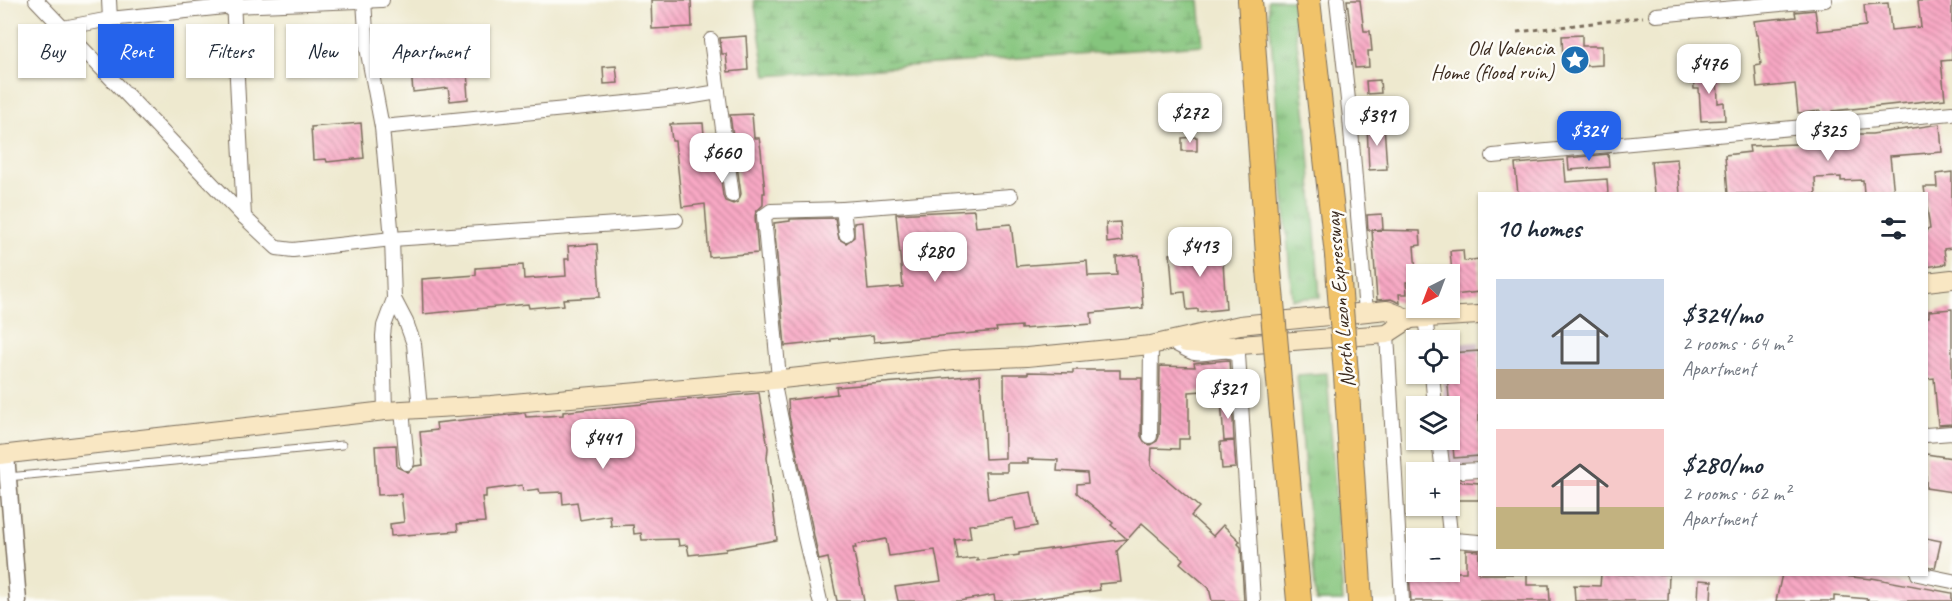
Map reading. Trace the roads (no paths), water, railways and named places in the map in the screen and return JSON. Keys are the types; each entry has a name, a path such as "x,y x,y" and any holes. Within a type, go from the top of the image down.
{"highway":[{"path":"1250,0 1269,269 1299,601"},
{"name":"North Luzon Expressway","path":"1308,0 1338,255 1360,601"}],"main road":[{"path":"1928,282 1952,279"},
{"path":"3,455 393,410 492,411 953,360 1027,357 1151,345 1240,325 1366,312 1387,310 1406,315"},
{"path":"1460,316 1478,315"},
{"path":"1172,342 1227,346 1388,334 1417,318"}],"street":[{"path":"36,0 59,24"},
{"path":"109,0 110,19"},
{"path":"84,24 233,3 382,0"},
{"path":"1336,0 1350,118 1366,312"},
{"path":"1656,15 1825,0"},
{"path":"364,1 367,48 382,127 392,239 394,299 384,326 383,336 393,410 407,463"},
{"path":"233,3 244,217"},
{"path":"711,40 732,195"},
{"path":"86,52 244,217 277,248 293,250 392,239 676,220"},
{"path":"382,127 688,97 718,92"},
{"path":"1493,156 1952,113"},
{"path":"820,601 805,538 776,379 764,216 771,211 843,209 1011,196"},
{"path":"843,209 846,234"},
{"path":"394,299 414,344 420,409"},
{"path":"1417,318 1423,330"},
{"path":"1388,334 1402,601"},
{"path":"1172,342 1192,353 1233,351 1238,354 1254,601"},
{"path":"1150,436 1151,345"},
{"path":"1928,435 1952,433"},
{"path":"1440,450 1443,472 1478,470"},
{"path":"3,455 18,601"},
{"path":"1448,516 1450,532 1454,540 1478,542"},
{"path":"1928,576 1952,581"}],"lane":[{"path":"4,477 342,446"}],"place":[{"name":"Old Valencia Home (flood ruin)","path":"1575,60"}]}
